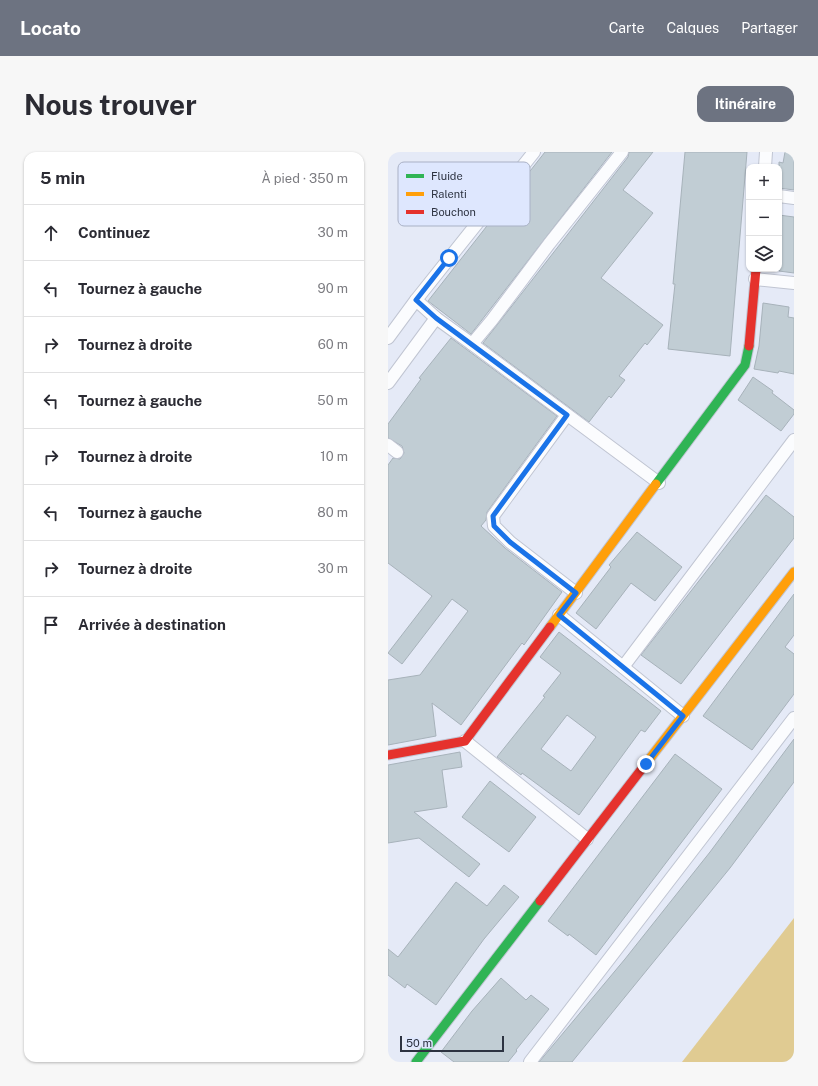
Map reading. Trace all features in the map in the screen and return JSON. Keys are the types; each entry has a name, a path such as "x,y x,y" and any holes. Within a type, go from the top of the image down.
{"street":[{"path":"526,162 534,152"},
{"path":"472,344 622,152"},
{"path":"765,164 766,152"},
{"path":"782,196 794,198"},
{"path":"388,338 475,226"},
{"path":"388,755 465,741 746,365 750,345 756,274 794,283"},
{"path":"416,300 436,318 659,483"},
{"path":"388,383 436,318"},
{"path":"567,415 493,516 492,520 494,526 510,542 576,593"},
{"path":"623,667 794,440"},
{"path":"416,1062 794,572"},
{"path":"559,615 683,716"},
{"path":"530,1062 794,718"},
{"path":"465,741 587,839"}],"shaded area":[{"path":"794,918 794,1062 682,1062"}],"building":[{"path":"545,152 612,152 471,334 428,301 487,226 530,226 530,171"},
{"path":"629,152 653,152 623,190 653,213 601,278 663,325 647,345 645,343 619,376 625,380 611,398 609,396 589,422 483,343 628,157"},
{"path":"685,152 747,152 730,356 668,349 675,284 673,284"},
{"path":"785,152 794,152 794,190 782,188 782,164 779,164 779,162 783,163"},
{"path":"782,215 794,217 794,273 782,271"},
{"path":"763,303 789,307 788,317 794,318 794,374 754,369 759,346"},
{"path":"451,338 557,416 487,512 486,520 481,526 505,548 562,592 524,645 522,643 461,725 432,703 436,736 388,745 388,680 420,675 468,611 452,599 402,664 388,653 432,596 388,563 388,465 393,458 400,459 404,453 402,446 388,438 388,424 421,379 419,378"},
{"path":"753,377 773,391 772,393 794,410 794,414 781,431 738,400"},
{"path":"766,495 794,517 794,538 681,684 641,655"},
{"path":"637,532 682,567 655,601 631,583 596,629 576,613 611,567 609,565"},
{"path":"794,594 794,635 785,647 794,654 794,694 752,750 703,716"},
{"path":"559,632 661,711 645,732 641,730 579,815 522,773 521,775 497,757 545,697 543,696 561,673 540,657","holes":["567,715 596,737 571,771 541,749"]},
{"path":"794,739 794,782 730,868 572,1062 539,1062 625,959 710,852"},
{"path":"460,752 462,767 442,770 447,807 414,812 480,864 469,877 419,838 388,843 388,765"},
{"path":"675,754 722,789 596,955 569,934 568,936 548,921"},
{"path":"490,781 536,817 509,852 462,817"},
{"path":"456,882 487,906 504,885 519,897 484,939 436,1005 407,984 405,988 388,975 388,949 398,957"},
{"path":"501,978 526,1000 531,995 549,1009 508,1062 454,1062 441,1052 472,1011"}],"traffic: fast":[{"path":"656,484 745,365 749,346"},
{"path":"416,1062 540,901"}],"traffic: slow":[{"path":"550,627 656,484"},
{"path":"644,766 794,572"}],"traffic: jam":[{"path":"749,346 756,272"},
{"path":"388,755 465,741 550,627"},
{"path":"540,901 644,766"}],"route":[{"path":"449,258 416,300 436,318 567,415 493,516 492,520 494,526 510,542 576,593 559,615 683,716 646,764"}]}
